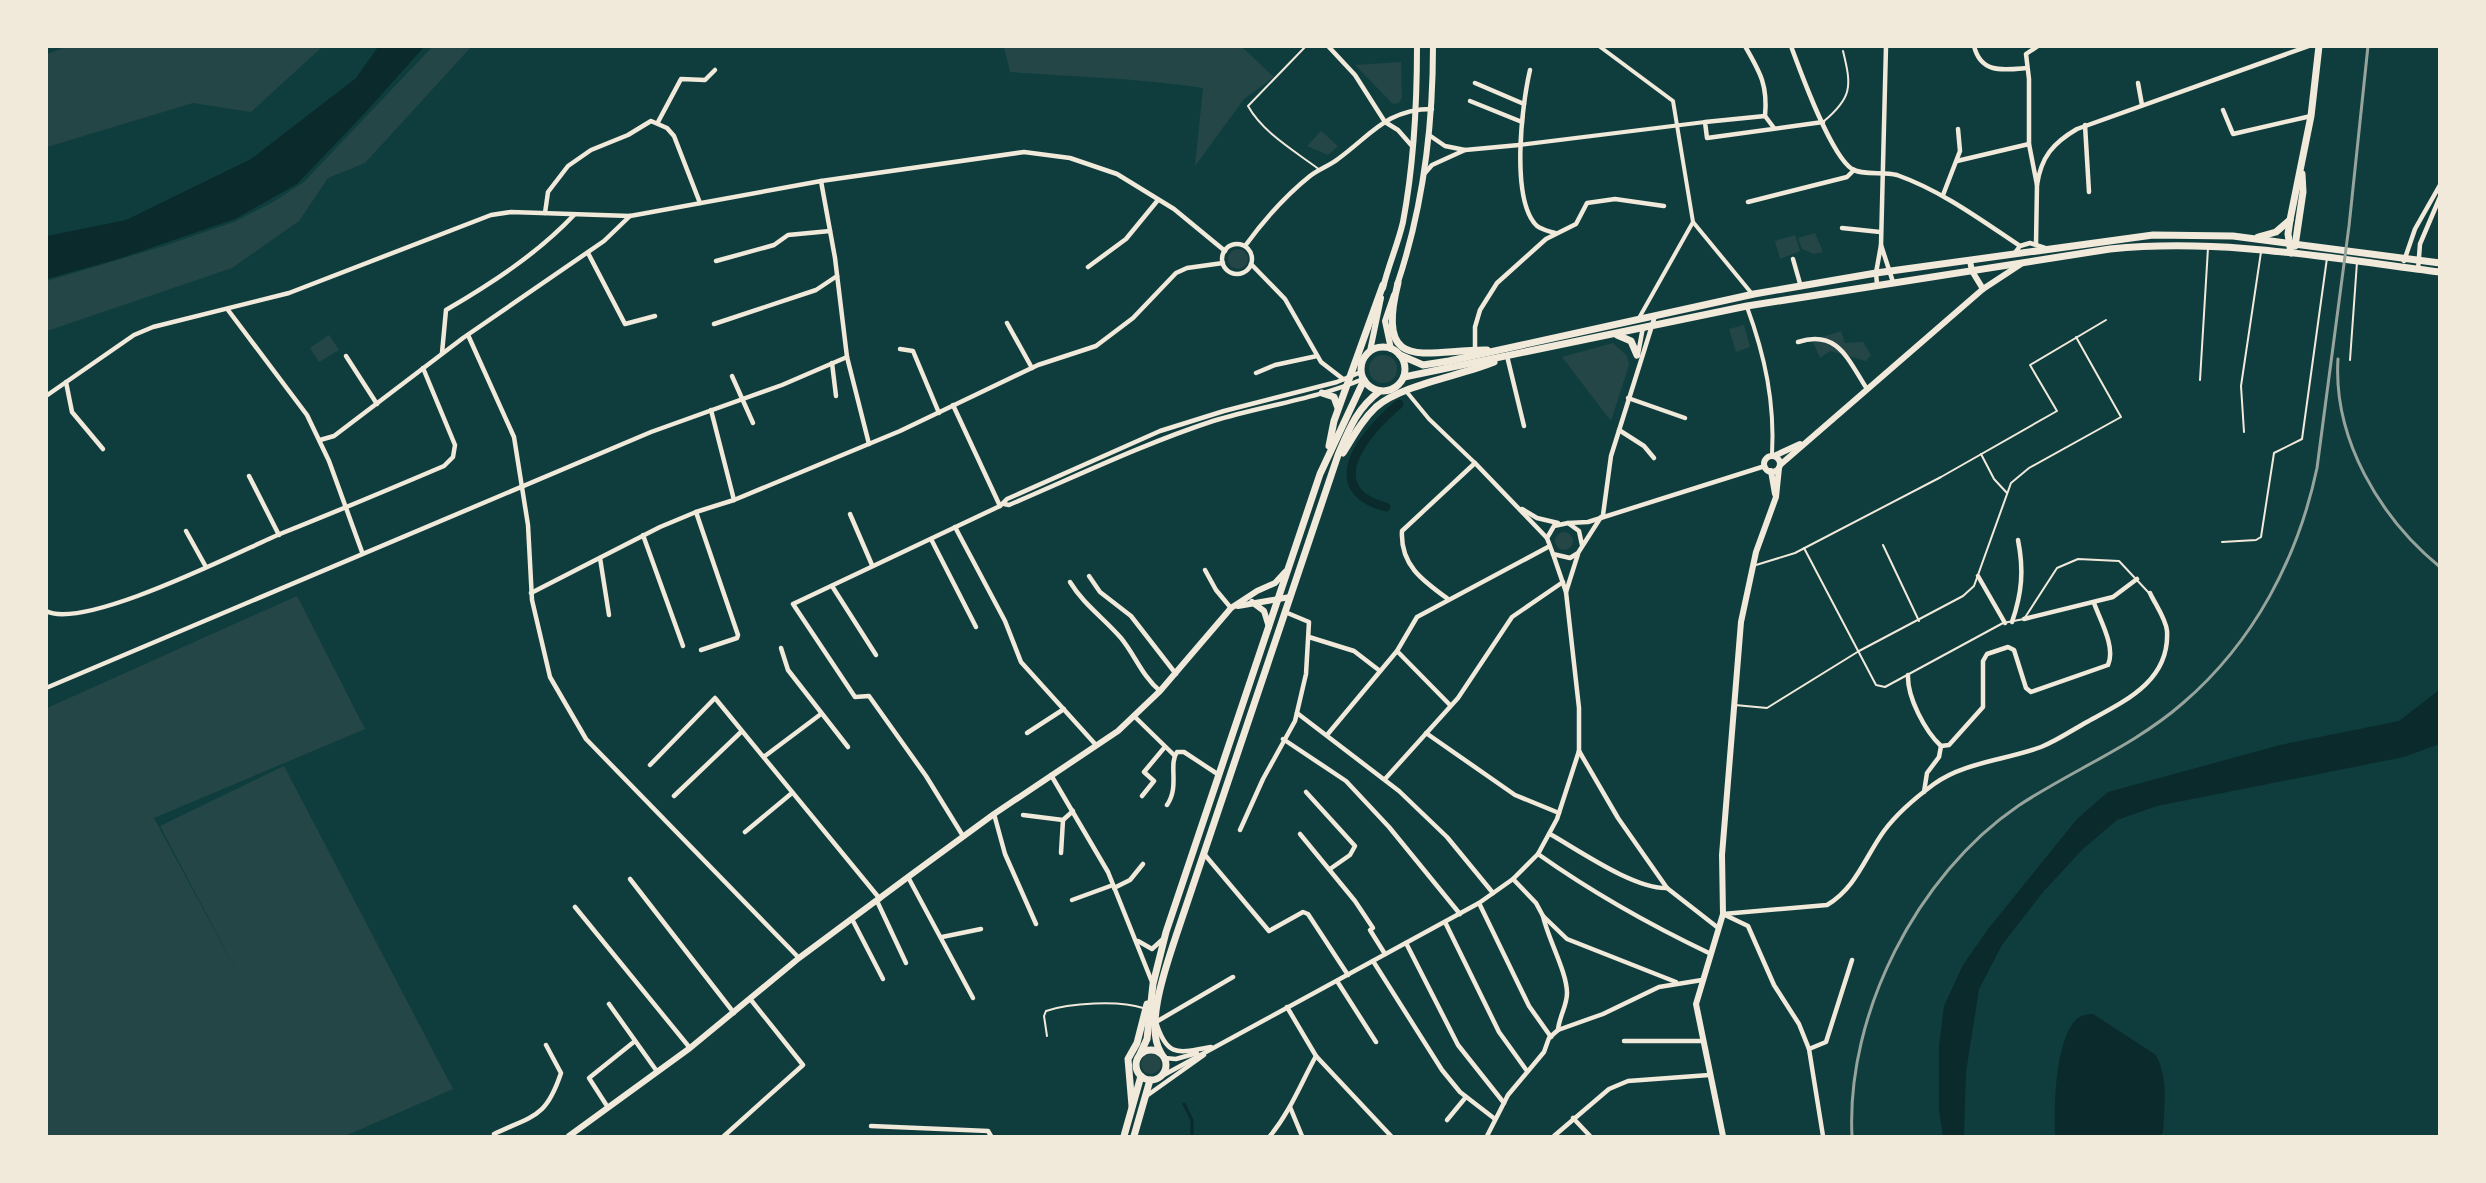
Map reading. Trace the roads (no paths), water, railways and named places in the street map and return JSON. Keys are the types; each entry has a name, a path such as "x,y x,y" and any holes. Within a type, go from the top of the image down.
{"main road":[{"path":"2292,253 2290,220 2302,169 2319,46"},
{"path":"2292,243 2300,225 2303,192 2302,169"},
{"path":"2253,238 2276,232 2290,220"},
{"path":"2300,225 2312,245"},
{"path":"1153,984 1147,1039 1136,1068 1141,1076 1150,1080 1162,1076 1166,1069 1155,1041 1156,1022 1169,957 1353,418 1367,400 1380,391 1394,388 1404,377 1641,319 1753,295 1876,273 2153,235 2209,234 2253,238 2439,263"},
{"path":"1132,1106 1128,1059 1137,1043 1164,937 1326,458 1363,377 1362,362 1370,351 1376,348 1391,349 1423,365 1611,335 1747,306 1877,284 2133,247 2208,244 2439,272"},
{"path":"1398,283 1393,304 1392,326 1396,338 1404,348 1425,355 1475,350 1504,353"},
{"path":"1326,458 1346,381 1383,285"},
{"path":"1611,335 1623,336 1630,341 1637,355"},
{"path":"1330,482 1342,455 1362,423 1386,400 1406,391 1471,372 1504,353"},
{"path":"1400,355 1405,369 1404,377"},
{"path":"1363,377 1380,391"},
{"path":"1322,393 1334,397 1338,408"},
{"path":"1140,1054 1148,1050 1162,1055"},
{"path":"1124,1137 1141,1076"},
{"path":"1134,1137 1150,1080"}],"street":[{"path":"1328,46 1355,75 1385,122 1398,130 1412,146"},
{"path":"1370,351 1383,285 1402,223 1411,165 1416,109 1417,46"},
{"path":"1391,349 1385,321 1398,283 1426,166 1432,109 1433,46"},
{"path":"1599,46 1673,101 1693,222 1753,295"},
{"path":"1745,46 1758,68 1767,94 1765,116 1774,128"},
{"path":"1791,46 1841,159 1854,170 1884,172 1943,195 2020,246 2036,244 2048,249"},
{"path":"1877,284 1884,172 1886,46"},
{"path":"1974,46 1980,62 1992,70 2026,68"},
{"path":"2037,185 2029,144 2027,109 2029,79 2026,54 2038,46"},
{"path":"2036,244 2037,185 2040,165 2056,143 2085,125 2309,46"},
{"path":"657,122 681,79 705,80 714,70"},
{"path":"1530,70 1520,145 1529,213 1538,226 1555,233"},
{"path":"1475,83 1524,104"},
{"path":"2138,83 2142,105"},
{"path":"1470,101 1522,122"},
{"path":"1245,246 1266,217 1320,170 1337,160 1385,122 1396,114 1416,109 1432,109"},
{"path":"2223,110 2233,135 2310,116"},
{"path":"1429,135 1445,147 1465,150 1765,116"},
{"path":"545,213 548,192 578,158 628,135 646,122 657,122 667,128 680,147 700,203"},
{"path":"1705,122 1707,138 1823,122"},
{"path":"2085,125 2089,192"},
{"path":"1943,195 1957,161 1960,140 1958,129"},
{"path":"1957,161 2029,144"},
{"path":"1424,176 1432,165 1465,150"},
{"path":"46,396 134,335 153,327 289,293 491,215 520,211 630,216 821,181 1024,152 1070,159 1117,174 1174,209 1225,250"},
{"path":"1411,165 1426,166"},
{"path":"1748,202 1847,177 1854,170"},
{"path":"821,181 837,276 847,357 869,444"},
{"path":"2403,268 2415,229 2439,185"},
{"path":"2418,270 2420,244 2439,197"},
{"path":"1475,350 1475,327 1480,310 1497,283 1555,233 1576,224 1586,205 1592,201 1615,199 1664,206"},
{"path":"1088,267 1126,239 1158,200"},
{"path":"442,353 446,310 496,280 555,235 574,215"},
{"path":"320,440 334,436 442,353 588,253 630,216"},
{"path":"1637,367 1637,355 1643,328 1641,319 1693,222"},
{"path":"1842,228 1880,232"},
{"path":"716,261 774,244 788,235 830,231"},
{"path":"531,593 643,535 696,512 734,501 939,414 953,405 1032,368 1096,346 1133,318 1176,273 1187,268 1224,264 1234,273 1244,272 1251,264 1251,252 1245,246 1232,245 1225,250"},
{"path":"1881,245 1893,282"},
{"path":"2014,254 2020,246"},
{"path":"1224,264 1225,250"},
{"path":"588,253 625,324 655,316"},
{"path":"1793,259 1801,287"},
{"path":"1970,261 1972,271 1983,289"},
{"path":"1251,264 1285,299 1321,362 1346,381"},
{"path":"1771,471 1780,466 1983,289 2021,264"},
{"path":"714,324 816,290 837,276"},
{"path":"1722,1137 1696,1004 1717,927 1723,914 1722,855 1742,622 1753,566 1776,497 1780,466 1773,456 1774,425 1763,350 1747,306"},
{"path":"228,310 292,394 320,440 348,507 362,552"},
{"path":"1566,592 1582,544 1603,515 1611,456 1637,367 1653,326 1654,316"},
{"path":"1007,323 1032,368"},
{"path":"468,335 514,437 524,486 531,593 550,677 585,739 799,958"},
{"path":"1798,342 1813,337 1831,340 1840,349 1867,389"},
{"path":"900,349 913,351 939,414"},
{"path":"1504,353 1524,426"},
{"path":"346,356 377,404"},
{"path":"1256,373 1275,365 1317,356"},
{"path":"46,688 362,552 651,432 743,399 847,357"},
{"path":"832,363 836,396"},
{"path":"46,611 54,615 76,614 146,593 444,466 453,457 453,437 423,368"},
{"path":"732,376 753,423"},
{"path":"1002,505 1007,499 1160,431 1224,411 1363,377"},
{"path":"963,836 926,776 870,696 855,697 793,604 1002,505 1009,505 1162,438 1272,404 1322,393 1346,381 1363,377"},
{"path":"66,382 72,412 103,449"},
{"path":"1162,1076 1479,903 1513,879 1538,854 1559,813 1579,751 1579,708 1566,592 1553,554 1546,538 1475,463 1429,419 1406,391"},
{"path":"1628,398 1686,418"},
{"path":"953,405 1002,505"},
{"path":"711,410 734,501"},
{"path":"1619,430 1644,446 1654,458"},
{"path":"1765,466 1766,460 1806,441"},
{"path":"1448,599 1410,568 1401,540 1402,531 1475,463"},
{"path":"1518,507 1537,518 1561,523 1588,522 1603,515 1643,505 1765,466"},
{"path":"1765,466 1771,471 1776,497"},
{"path":"249,476 279,535"},
{"path":"696,512 738,635 737,638 701,650"},
{"path":"850,514 872,566"},
{"path":"1546,538 1551,529 1561,523"},
{"path":"1568,523 1579,531 1582,544"},
{"path":"955,527 1005,621 1021,662 1096,745"},
{"path":"186,531 206,567"},
{"path":"643,535 683,646"},
{"path":"931,539 976,627"},
{"path":"2012,622 2020,597 2023,564 2018,540"},
{"path":"1327,735 1397,651 1417,617 1548,547"},
{"path":"1553,554 1566,559 1578,553"},
{"path":"600,558 609,615"},
{"path":"569,1137 607,1106 690,1048 799,958 963,836 1135,717 1176,674 1231,608 1257,591 1275,583 1287,569"},
{"path":"1205,570 1216,590 1231,608"},
{"path":"1089,576 1100,592 1131,616 1176,674"},
{"path":"1978,576 2005,623"},
{"path":"2024,619 2114,597 2137,579"},
{"path":"1070,582 1089,609 1122,639 1141,671 1160,691"},
{"path":"1385,780 1479,669 1512,617 1563,582"},
{"path":"832,586 876,655"},
{"path":"1723,914 1827,905 1841,896 1857,877 1899,812 1936,782 1962,770 2042,747 2134,696 2161,666 2165,651 2167,628 2150,594"},
{"path":"1219,622 1239,605 1290,597"},
{"path":"1252,602 1264,611 1269,631"},
{"path":"1941,746 1949,745 1983,707 1983,661 1987,654 2008,646 2014,650 2026,688 2031,692 2108,665 2111,657 2109,646 2094,603"},
{"path":"1240,830 1297,713 1306,674 1309,622 1285,612"},
{"path":"1309,637 1354,651 1380,671"},
{"path":"781,648 788,669 848,747"},
{"path":"1397,651 1450,705"},
{"path":"1908,675 1907,688 1934,739 1941,746"},
{"path":"650,765 715,698 732,715 741,732 765,756 879,900 906,963"},
{"path":"1027,733 1064,709"},
{"path":"1297,713 1385,780 1447,837 1493,893"},
{"path":"765,756 821,714"},
{"path":"1135,717 1164,748 1174,755"},
{"path":"674,796 741,732"},
{"path":"1426,734 1515,795 1559,813"},
{"path":"1283,740 1346,781 1389,827 1460,914"},
{"path":"1924,792 1927,773 1940,757 1941,746"},
{"path":"1142,796 1154,781 1144,772 1164,748"},
{"path":"1579,751 1618,818 1667,888 1717,927"},
{"path":"1174,755 1184,752 1219,775"},
{"path":"1167,805 1174,794 1174,755"},
{"path":"1052,775 1114,886 1153,984"},
{"path":"1306,792 1355,846 1350,855 1330,868"},
{"path":"745,832 792,793"},
{"path":"1061,853 1063,820 1072,811"},
{"path":"994,814 1008,861 1036,924"},
{"path":"1023,814 1063,820"},
{"path":"1300,834 1330,868 1373,928 1370,930 1385,954"},
{"path":"1550,834 1626,877 1652,888 1667,888"},
{"path":"1538,854 1591,892 1640,920 1711,954"},
{"path":"1205,855 1269,931 1303,912 1308,914 1348,975"},
{"path":"1072,900 1130,880 1143,864"},
{"path":"908,877 974,998"},
{"path":"630,879 734,1013"},
{"path":"1513,879 1536,903 1543,916 1567,939 1676,982 1690,983 1702,980"},
{"path":"1479,903 1529,1006 1551,1037"},
{"path":"575,907 690,1048"},
{"path":"1723,914 1748,926 1774,985 1799,1024 1809,1049 1823,1137"},
{"path":"1543,916 1546,933 1566,987 1565,1006 1559,1016 1558,1030"},
{"path":"852,919 883,979"},
{"path":"1444,922 1499,1032 1527,1071"},
{"path":"942,937 981,929"},
{"path":"1136,939 1145,947 1152,949 1164,937"},
{"path":"1406,943 1458,1045 1504,1103"},
{"path":"1809,1049 1826,1042 1852,960"},
{"path":"1373,961 1442,1070 1466,1097 1495,1119"},
{"path":"1217,1046 1179,1053 1167,1047 1156,1022 1233,977"},
{"path":"1337,981 1376,1042"},
{"path":"1487,1137 1504,1103 1544,1052 1551,1037 1558,1030 1603,1014 1659,987 1676,982"},
{"path":"724,1137 803,1065 751,999"},
{"path":"609,1004 656,1070"},
{"path":"1287,1007 1317,1056 1391,1137"},
{"path":"607,1106 589,1078 635,1041"},
{"path":"1624,1041 1702,1041"},
{"path":"494,1134 540,1112 552,1099 561,1073 546,1045"},
{"path":"1162,1055 1176,1059 1217,1046"},
{"path":"1145,1097 1217,1046"},
{"path":"1270,1137 1290,1107 1298,1087 1317,1056"},
{"path":"1554,1137 1573,1118 1609,1089 1628,1081 1709,1075"},
{"path":"1447,1120 1466,1097"},
{"path":"1290,1107 1302,1137"},
{"path":"1573,1118 1590,1137"},
{"path":"871,1126 988,1131 991,1137"}],"lane":[{"path":"1306,46 1248,106 1285,145 1320,170"},
{"path":"1823,122 1847,98 1849,83 1843,51"},
{"path":"2200,380 2208,244"},
{"path":"2244,432 2241,386 2261,249"},
{"path":"2222,542 2256,540 2261,537 2274,453 2302,439 2327,258"},
{"path":"2350,360 2357,262"},
{"path":"1753,566 1795,553 2057,411 2030,365 2106,320"},
{"path":"1735,705 1767,708 1859,651 1963,596 1974,586 2011,483 2029,468 2121,417 2076,338"},
{"path":"1981,454 1994,479 2007,493"},
{"path":"1883,545 1919,621"},
{"path":"1804,548 1876,685 1886,687 1920,666 2005,623 2024,619 2057,568 2078,559 2119,561 2150,594"},
{"path":"1047,1036 1044,1016 1046,1011 1056,1007 1109,1004 1146,1009"}],"waterway":[{"path":"1386,507 1365,499 1354,487 1351,474 1354,459 1362,444 1373,429 1399,404"},
{"path":"1184,1104 1192,1120 1192,1136"}],"railway":[{"path":"1852,1136 1853,1090 1861,1043 1875,996 1895,951 1920,909 1949,870 1982,835 2018,806 2144,732 2183,703 2208,679 2252,626 2285,566 2309,501 2317,468 2349,226 2368,46"},
{"path":"2338,359 2338,389 2343,418 2352,447 2365,475 2380,501 2398,525 2440,567"}]}
